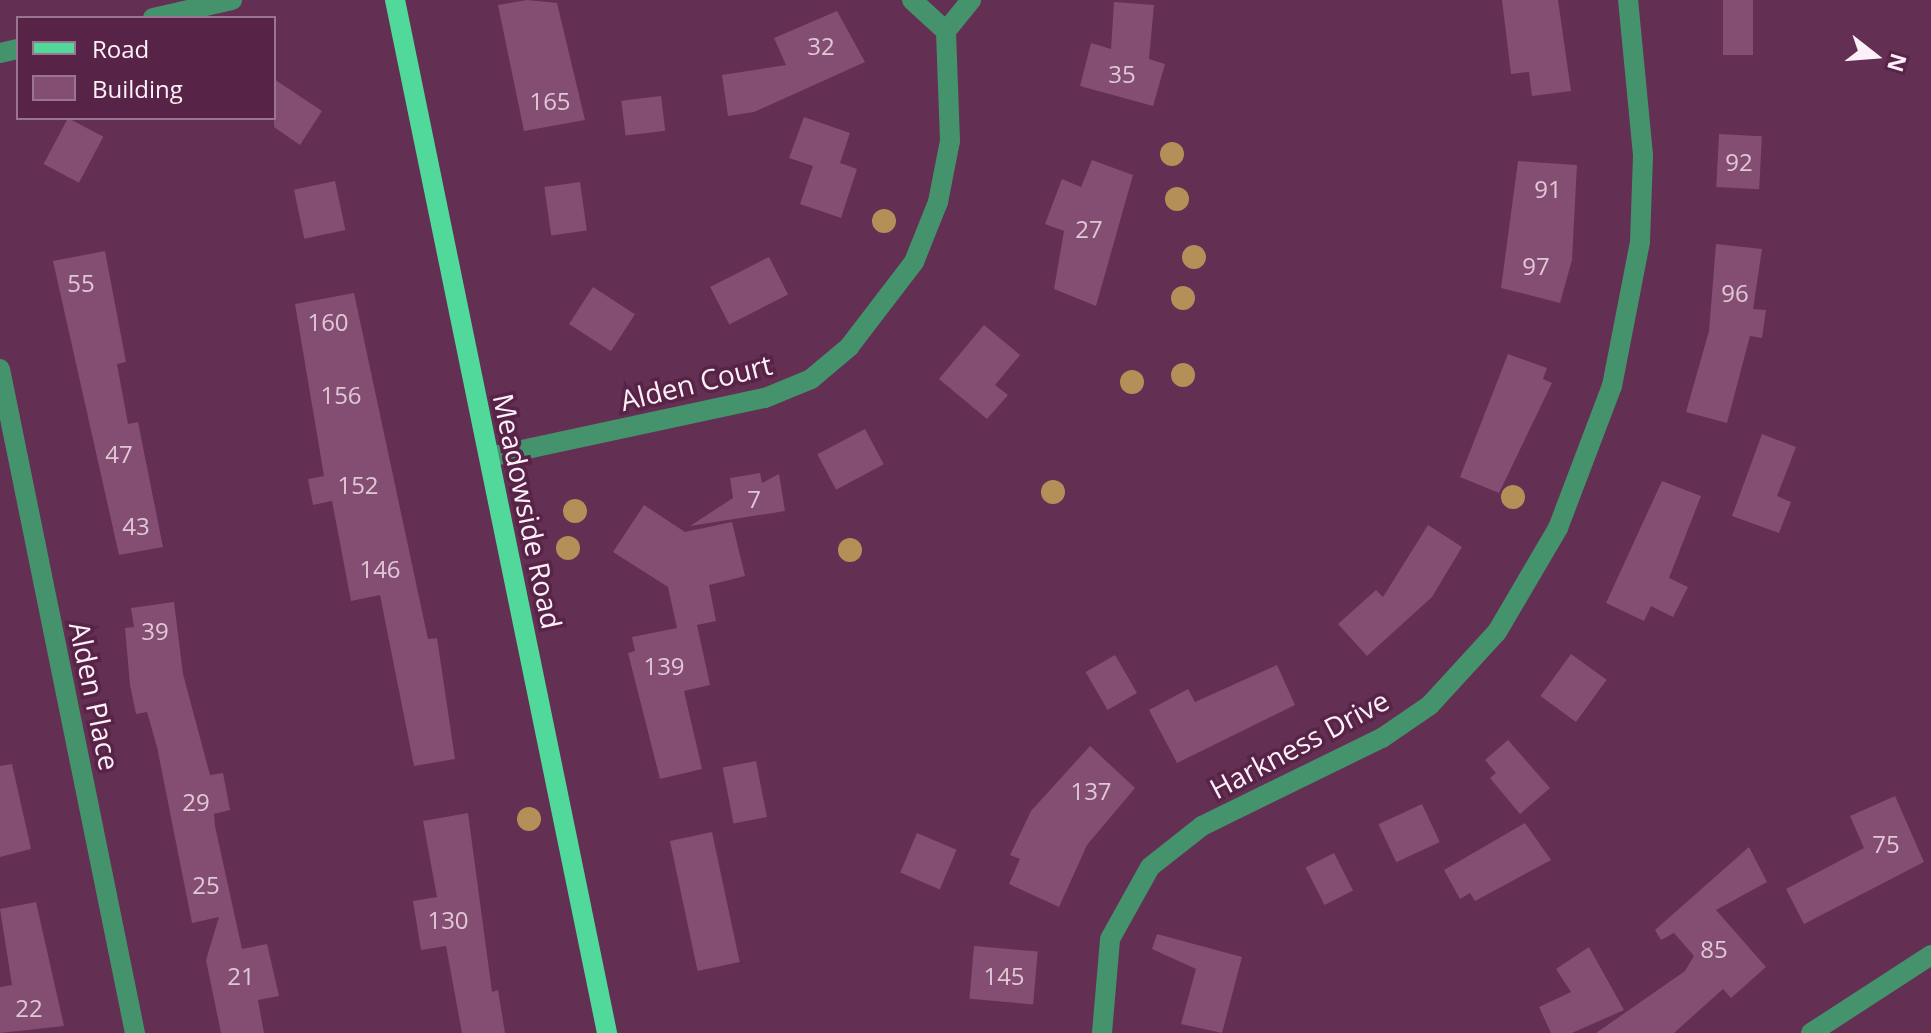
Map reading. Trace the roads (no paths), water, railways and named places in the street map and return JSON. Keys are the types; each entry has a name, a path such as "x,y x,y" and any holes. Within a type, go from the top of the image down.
{"main road":[{"name":"Meadowside Road","path":"395,0 607,1033"}],"street":[{"path":"162,16 232,0"},
{"path":"912,0 946,31 971,0"},
{"name":"Harkness Drive","path":"1102,1033 1110,939 1150,867 1202,826 1382,738 1430,705 1497,632 1558,528 1612,386 1640,242 1643,155 1628,0"},
{"name":"Alden Court","path":"489,457 765,398 811,379 849,347 914,262 938,202 950,141 946,31"},
{"name":"Alden Place","path":"0,369 135,1033"},
{"path":"1811,1033 1931,955"}]}
